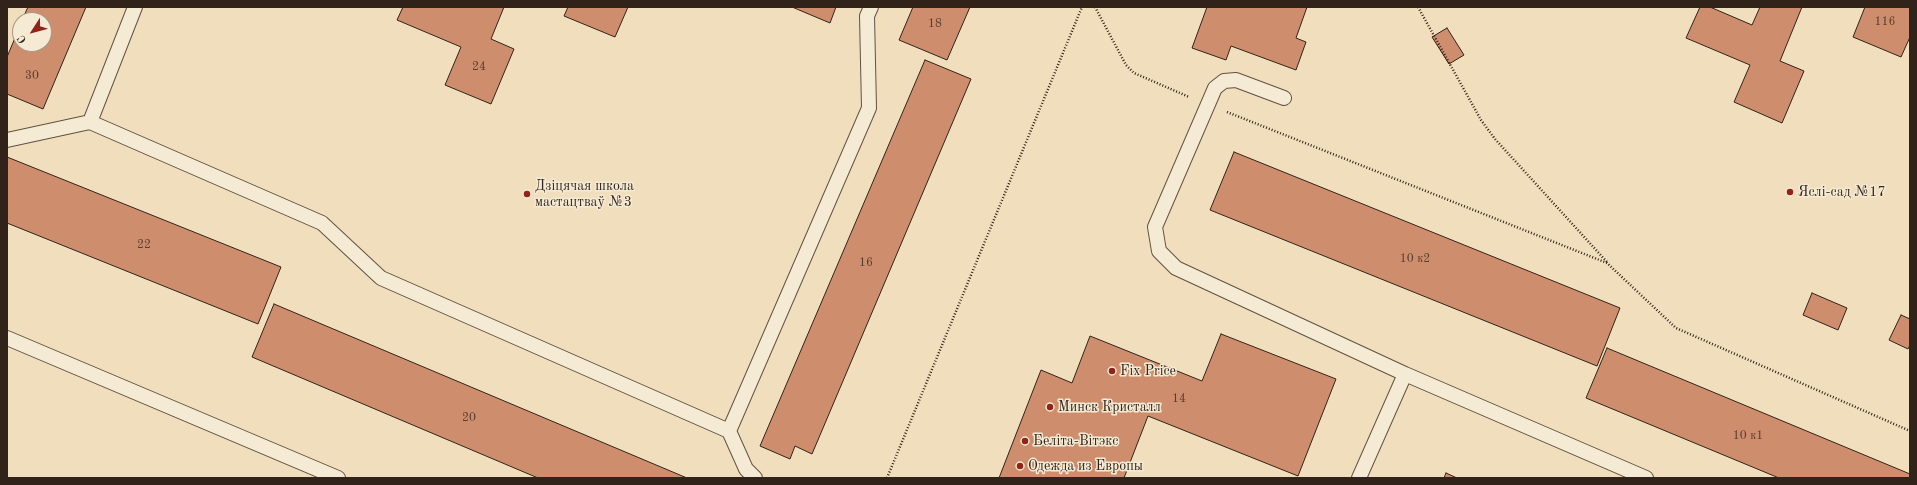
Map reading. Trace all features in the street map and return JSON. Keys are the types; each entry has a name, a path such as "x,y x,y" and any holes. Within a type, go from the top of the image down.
{"lane":[{"path":"90,122 135,7"},
{"path":"729,430 869,108 867,16 870,7"},
{"path":"1284,98 1236,80 1224,81 1215,88 1155,227 1159,251 1176,268 1405,374 1646,478"},
{"path":"7,140 90,122 322,222 381,278 729,430 746,469 754,478"},
{"path":"7,338 338,478"},
{"path":"1359,478 1405,374"}],"path":[{"path":"887,478 1082,7"},
{"path":"1095,7 1126,66 1134,73 1207,104 1607,263"},
{"path":"1418,7 1481,120 1495,139 1607,263 1676,328 1910,431"}],"building":[{"path":"28,7 86,7 43,109 7,94 7,57 12,45 12,52 52,52 52,12 26,12"},
{"path":"403,7 504,7 491,39 514,49 491,104 445,85 461,47 397,20"},
{"path":"568,7 628,7 615,37 564,16"},
{"path":"792,7 836,7 830,23"},
{"path":"913,7 970,7 947,60 899,40"},
{"path":"1207,7 1307,7 1296,38 1306,42 1296,70 1231,46 1226,60 1192,48"},
{"path":"1700,7 1710,7 1752,25 1760,7 1802,7 1780,61 1804,71 1782,123 1734,102 1750,65 1686,38"},
{"path":"1865,7 1910,7 1910,37 1901,57 1853,37"},
{"path":"1447,28 1464,55 1449,64 1432,37"},
{"path":"925,60 971,79 812,454 795,446 790,459 760,446"},
{"path":"1234,152 1620,308 1597,366 1210,210"},
{"path":"7,157 281,267 258,324 7,223"},
{"path":"1812,293 1847,308 1838,330 1803,315"},
{"path":"274,304 687,478 538,478 252,357"},
{"path":"1901,315 1910,319 1910,345 1908,349 1889,340"},
{"path":"1221,334 1336,379 1298,476 1148,416 1124,478 999,478 1041,370 1072,383 1090,336 1202,381"},
{"path":"1607,348 1910,474 1910,478 1779,478 1586,398"},
{"path":"1446,473 1457,478 1444,478"}],"place":[{"name":"Яслі-сад №17","path":"1790,192"},
{"name":"Дзіцячая школа мастацтваў №3","path":"527,194"},
{"name":"Fix Price","path":"1112,371"},
{"name":"Минск Кристалл","path":"1050,407"},
{"name":"Беліта-Вітэкс","path":"1025,441"},
{"name":"Одежда из Европы","path":"1020,466"}]}
